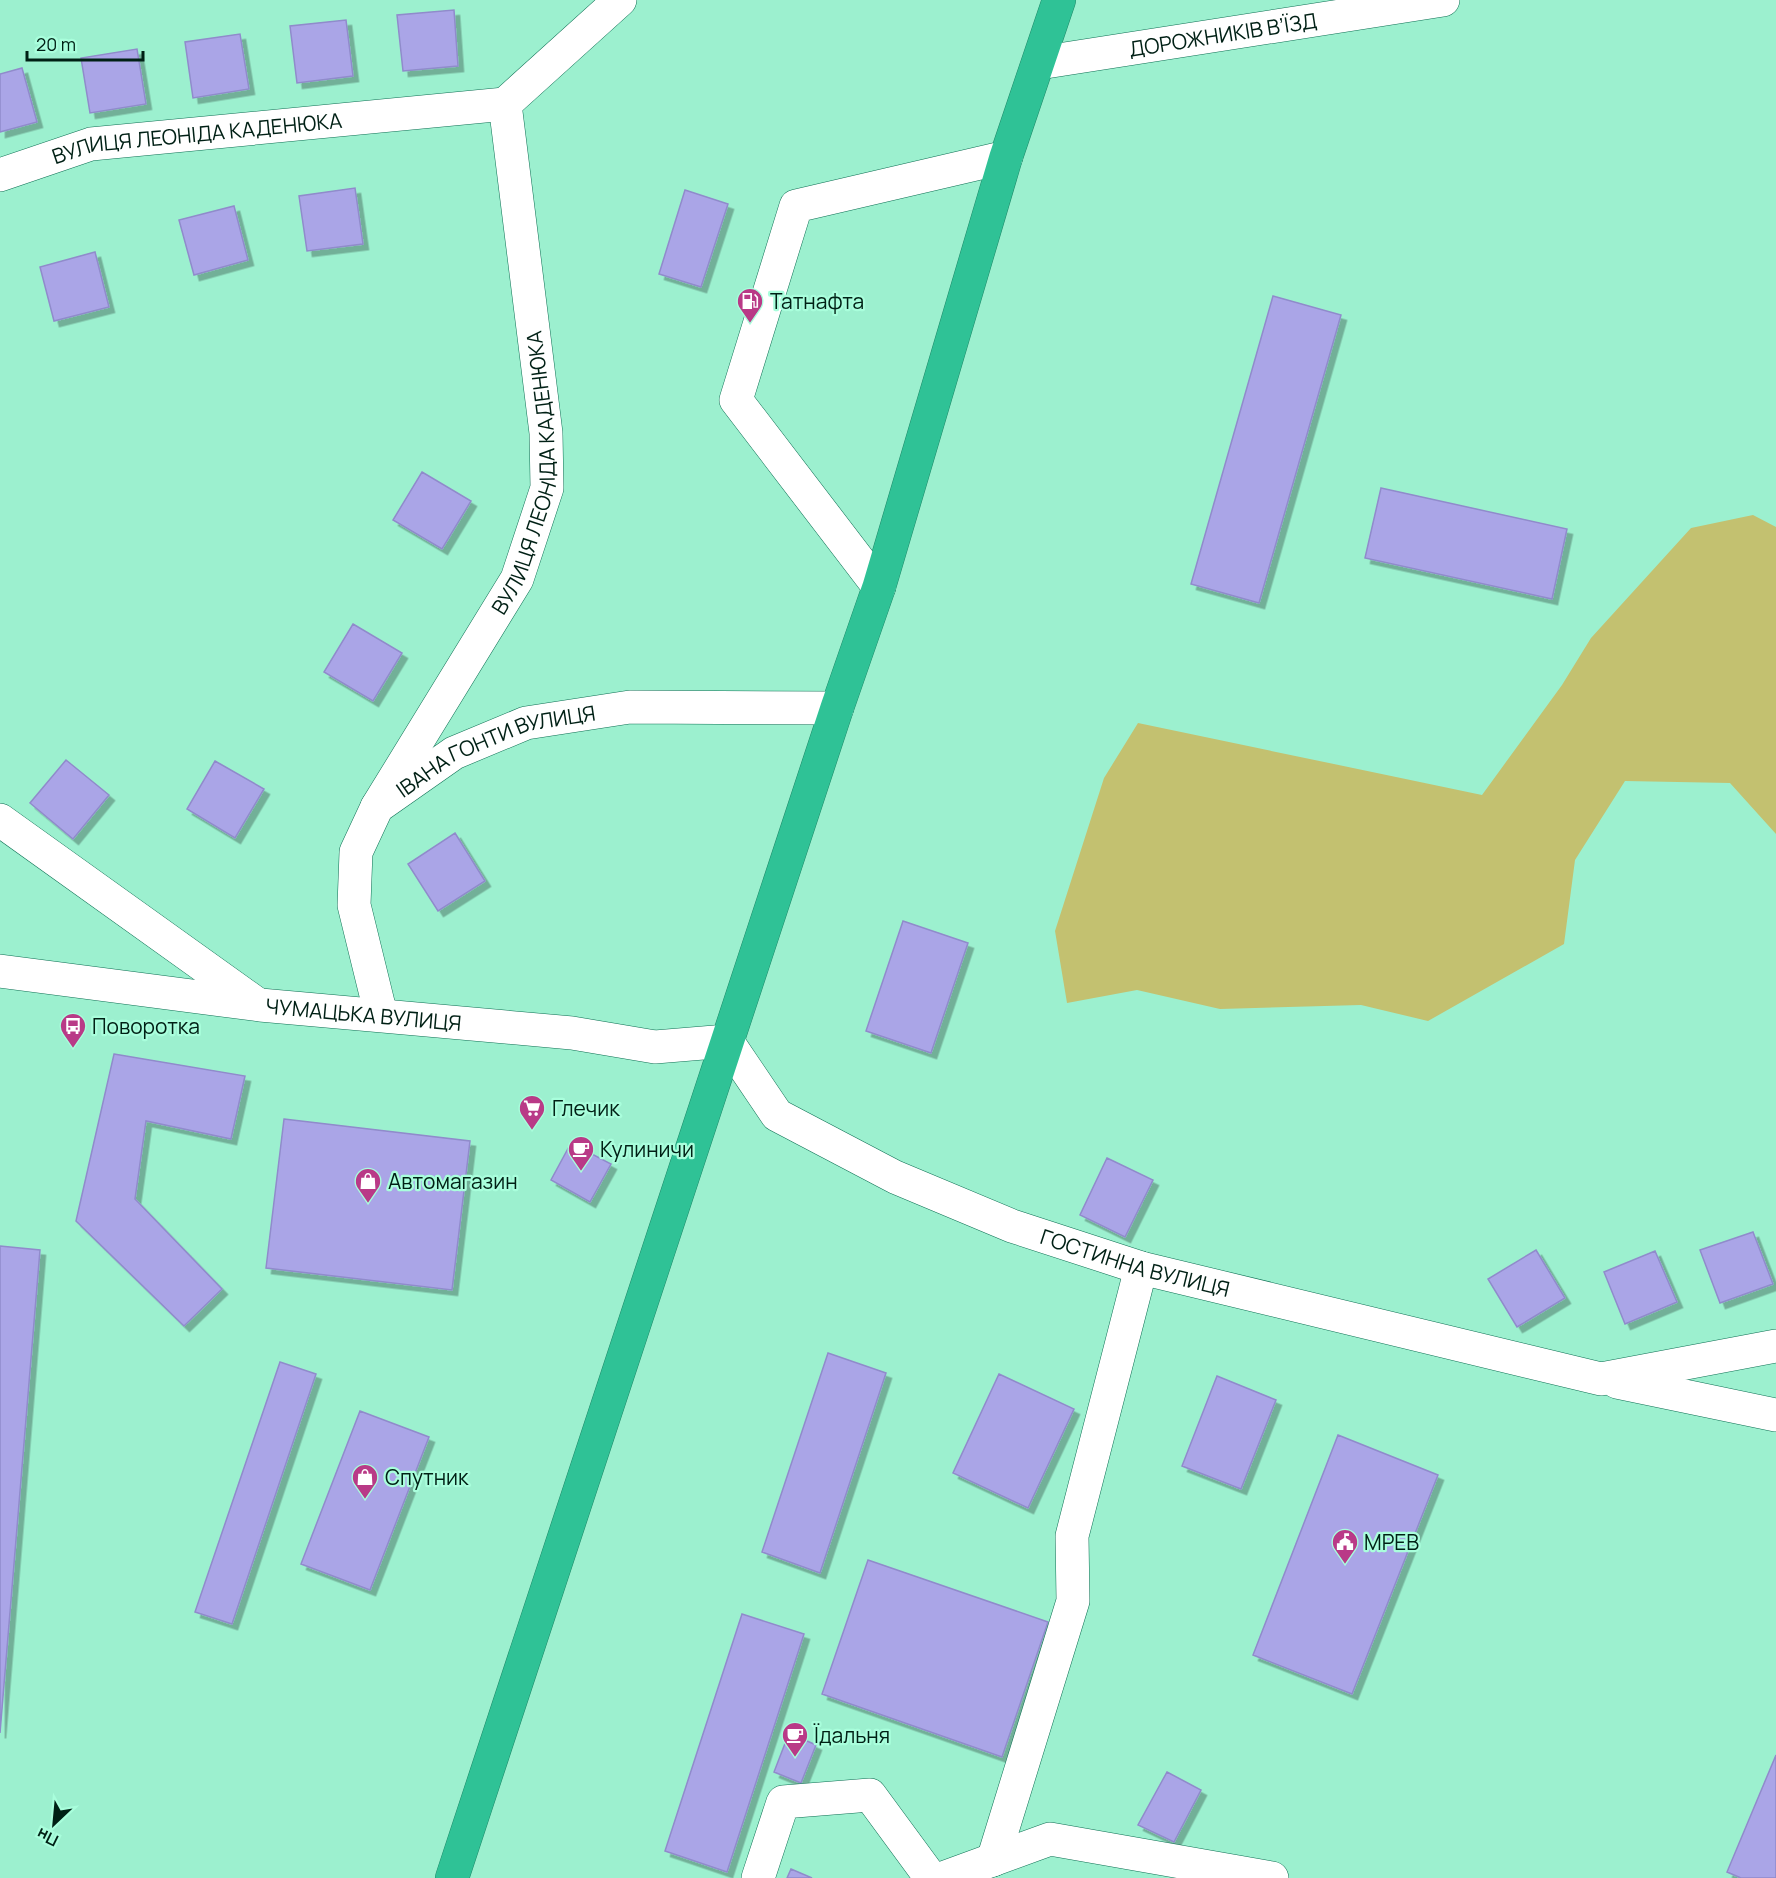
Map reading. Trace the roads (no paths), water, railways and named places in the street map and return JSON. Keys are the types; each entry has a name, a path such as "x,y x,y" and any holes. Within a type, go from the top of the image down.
{"highway":[{"path":"452,1878 837,708 879,587 1006,158 1059,0"}],"street":[{"path":"505,104 620,0"},
{"name":"ДОРОЖНИКІВ В’ЇЗД","path":"1039,63 1443,0"},
{"name":"ВУЛИЦЯ ЛЕОНІДА КАДЕНЮКА","path":"0,176 91,144 505,104 546,433 547,488 517,579 377,807"},
{"path":"879,587 736,400 796,206 1006,158"},
{"name":"ІВАНА ГОНТИ ВУЛИЦЯ","path":"381,1015 354,905 356,852 377,807 454,753 526,723 630,707 837,708"},
{"path":"0,820 260,1005"},
{"name":"ЧУМАЦЬКА ВУЛИЦЯ","path":"0,971 260,1005 572,1033 655,1047 727,1041"},
{"name":"ГОСТИННА ВУЛИЦЯ","path":"727,1041 777,1115 895,1177 1012,1226 1141,1268 1601,1379 1776,1415"},
{"path":"993,1860 1072,1601 1072,1536 1141,1268"},
{"name":"ГОСТИННА ВУЛИЦЯ","path":"1601,1379 1776,1346"},
{"path":"758,1878 783,1802 870,1795 931,1878"},
{"path":"943,1878 1050,1839 1272,1878"}],"place":[{"name":"Татнафта","path":"750,324"},
{"name":"Поворотка","path":"73,1049"},
{"name":"Глечик","path":"532,1131"},
{"name":"Кулиничи","path":"581,1172"},
{"name":"Автомагазин","path":"368,1204"},
{"name":"Спутник","path":"365,1500"},
{"name":"МРЕВ","path":"1345,1565"},
{"name":"Їдальня","path":"795,1758"}]}
